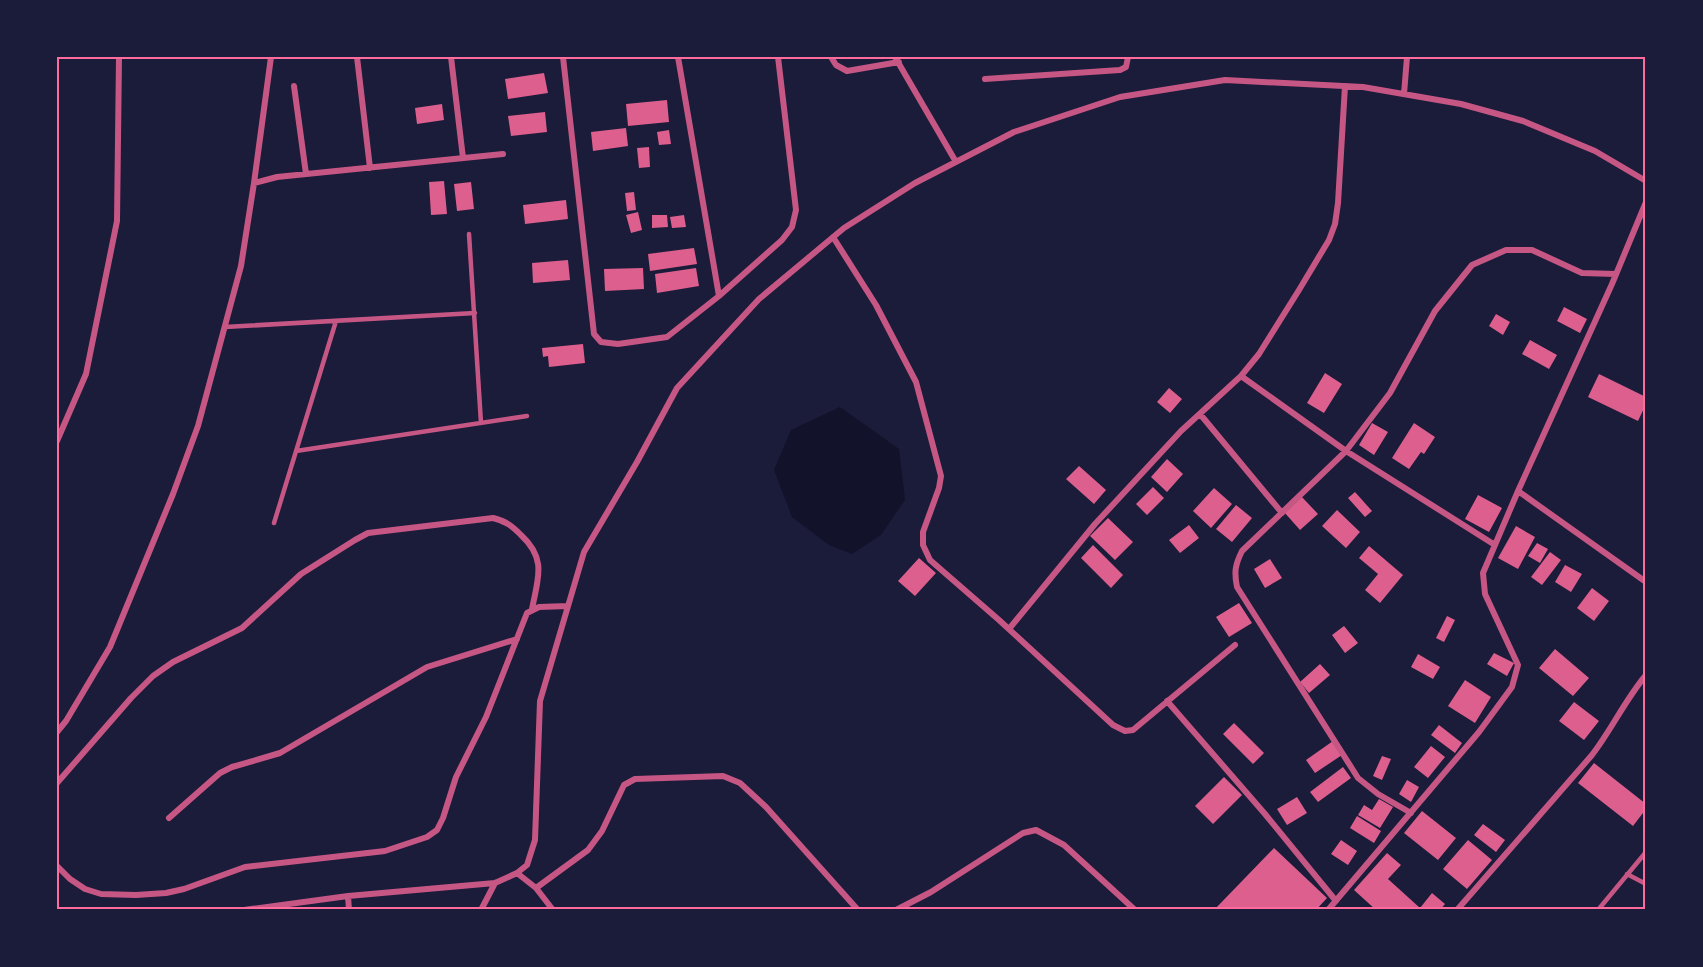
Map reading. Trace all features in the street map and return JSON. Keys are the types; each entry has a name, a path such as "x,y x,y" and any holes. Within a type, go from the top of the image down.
{"street":[{"path":"57,441 86,374 117,221 119,57"},
{"path":"57,732 66,721 110,647 169,505 198,426 241,266 271,57"},
{"path":"357,57 370,168"},
{"path":"451,57 463,158"},
{"path":"563,57 594,334 601,342 618,344 667,337 719,296 782,240 792,227 796,210 778,57"},
{"path":"678,57 719,296"},
{"path":"831,57 836,65 847,71 897,60 956,162"},
{"path":"985,79 1120,70 1126,67 1128,57"},
{"path":"1404,94 1407,57"},
{"path":"244,910 348,896 495,883 517,873 527,865 535,840 540,701 584,552 677,388 759,299 844,228 915,183 1014,132 1120,97 1225,80 1345,86 1461,104 1523,121 1595,151 1646,181"},
{"path":"294,86 306,174"},
{"path":"1008,629 1095,524 1181,431 1241,376 1259,354 1329,240 1335,224 1345,86"},
{"path":"254,183 277,177 503,154"},
{"path":"1328,910 1479,732 1512,687 1518,665 1485,594 1483,573 1646,202"},
{"path":"833,237 876,304 916,382 940,476 939,488 922,532 923,545 930,560 1113,725 1125,731 1133,730 1235,645"},
{"path":"1411,813 1378,794 1358,778 1237,587 1234,575 1235,565 1242,551 1346,451 1390,393 1435,311 1472,265 1506,250 1532,250 1582,273 1616,274"},
{"path":"1241,376 1346,451 1495,545"},
{"path":"1200,414 1282,513"},
{"path":"1518,491 1646,582"},
{"path":"57,783 153,676 173,662 242,628 301,574 368,533 493,518 507,522 534,549 538,561 540,569 532,609"},
{"path":"57,866 85,889 101,894 166,893 184,889 245,867 385,851 427,837 437,830 443,818 456,777 486,717 527,613 532,609 568,606"},
{"path":"169,818 220,773 232,767 280,753 428,667 517,639"},
{"path":"1457,910 1608,735 1629,697 1646,675"},
{"path":"1167,701 1336,901"},
{"path":"536,888 588,850 602,831 624,785 635,779 723,776 740,783 766,807 858,910"},
{"path":"896,910 931,892 1023,833 1036,830 1064,845 1135,910"},
{"path":"517,873 536,888 552,910"},
{"path":"481,910 495,883"},
{"path":"348,896 349,910"}],"lane":[{"path":"469,234 481,423"},
{"path":"225,327 475,313"},
{"path":"274,523 336,321"},
{"path":"296,451 527,416"},
{"path":"1598,910 1646,852"},
{"path":"1627,874 1646,884"}],"shaded area":[{"path":"840,407 899,449 905,500 881,535 852,554 829,545 792,517 774,470 791,430"}],"building":[{"path":"544,73 548,93 508,99 505,79"},
{"path":"667,100 669,122 628,126 626,104"},
{"path":"442,104 444,120 417,124 415,108"},
{"path":"545,112 547,132 511,136 508,116"},
{"path":"626,128 628,146 593,151 591,132"},
{"path":"669,130 671,144 659,145 657,132"},
{"path":"649,147 650,167 639,168 637,148"},
{"path":"444,181 447,214 431,215 429,182"},
{"path":"471,182 474,209 457,211 454,184"},
{"path":"634,192 636,210 627,211 625,193"},
{"path":"566,200 568,219 525,224 523,205"},
{"path":"638,212 642,230 631,233 626,215"},
{"path":"652,215 667,215 668,227 652,228"},
{"path":"684,215 686,227 672,228 670,217"},
{"path":"694,248 697,264 650,271 648,254"},
{"path":"568,260 570,280 533,283 532,263"},
{"path":"643,268 644,289 605,291 604,269"},
{"path":"696,268 699,286 657,293 655,274"},
{"path":"1564,307 1587,319 1580,333 1557,321"},
{"path":"1496,314 1510,322 1503,335 1489,326"},
{"path":"1530,340 1557,355 1549,369 1522,354"},
{"path":"583,344 585,363 549,367 548,356 543,357 542,348"},
{"path":"1325,373 1342,384 1324,413 1307,403"},
{"path":"1599,374 1646,397 1646,404 1638,421 1588,397"},
{"path":"1169,388 1182,399 1170,413 1157,402"},
{"path":"1372,423 1388,432 1374,455 1359,445"},
{"path":"1414,423 1435,437 1424,454 1421,452 1409,469 1392,458"},
{"path":"1167,459 1183,474 1167,492 1151,477"},
{"path":"1079,466 1106,490 1094,504 1066,479"},
{"path":"1153,487 1164,498 1147,515 1136,504"},
{"path":"1214,488 1232,504 1211,528 1193,511"},
{"path":"1355,492 1372,511 1365,517 1348,498"},
{"path":"1478,495 1502,508 1489,532 1465,519"},
{"path":"1301,496 1318,514 1300,530 1284,512"},
{"path":"1236,505 1252,518 1232,542 1216,529"},
{"path":"1337,510 1360,532 1346,548 1322,526"},
{"path":"1108,518 1133,542 1115,560 1090,536"},
{"path":"1189,525 1199,538 1180,553 1169,540"},
{"path":"1516,526 1535,537 1518,569 1498,558"},
{"path":"1537,543 1548,549 1540,563 1528,556"},
{"path":"1093,545 1123,575 1111,588 1081,558"},
{"path":"1369,546 1403,575 1380,603 1365,590 1378,574 1359,558"},
{"path":"1550,552 1561,560 1542,585 1531,577"},
{"path":"919,558 936,573 915,596 898,581"},
{"path":"1270,559 1282,578 1265,588 1254,569"},
{"path":"1565,565 1582,574 1571,592 1555,582"},
{"path":"1592,588 1609,601 1594,621 1577,608"},
{"path":"1239,603 1252,623 1229,637 1216,617"},
{"path":"1447,616 1455,620 1444,642 1436,638"},
{"path":"1344,626 1358,643 1345,653 1332,635"},
{"path":"1555,649 1589,678 1573,696 1539,668"},
{"path":"1494,653 1514,663 1507,676 1487,664"},
{"path":"1418,654 1440,667 1433,679 1411,667"},
{"path":"1320,664 1330,675 1309,693 1300,682"},
{"path":"1465,680 1491,697 1475,723 1448,706"},
{"path":"1574,702 1599,721 1584,740 1559,721"},
{"path":"1234,723 1264,753 1253,764 1223,734"},
{"path":"1439,725 1462,743 1455,753 1431,735"},
{"path":"1333,741 1342,755 1315,773 1306,760"},
{"path":"1431,746 1445,757 1428,778 1414,767"},
{"path":"1382,756 1391,759 1382,780 1373,776"},
{"path":"1594,763 1646,804 1646,809 1633,826 1578,783"},
{"path":"1343,767 1351,778 1318,802 1310,792"},
{"path":"1224,777 1242,795 1213,824 1195,806"},
{"path":"1407,780 1419,787 1411,802 1399,794"},
{"path":"1297,797 1307,813 1287,825 1277,809"},
{"path":"1379,799 1393,807 1380,828 1358,815 1364,805 1372,810"},
{"path":"1422,811 1456,838 1438,860 1404,833"},
{"path":"1357,816 1381,831 1374,843 1350,828"},
{"path":"1483,824 1505,840 1496,852 1474,835"},
{"path":"1341,840 1357,851 1348,865 1331,854"},
{"path":"1468,840 1492,860 1467,889 1443,869"},
{"path":"1274,848 1327,898 1316,910 1214,910"},
{"path":"1387,853 1401,865 1388,879 1420,908 1432,893 1445,904 1440,910 1376,910 1354,890"}]}
